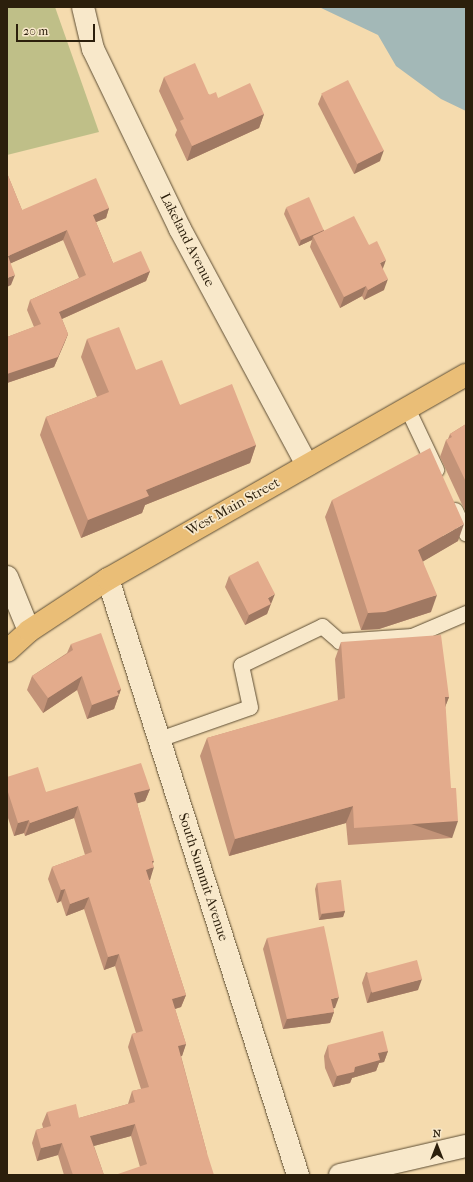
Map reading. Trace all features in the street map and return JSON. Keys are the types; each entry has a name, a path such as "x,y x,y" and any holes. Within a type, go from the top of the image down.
{"main road":[{"name":"West Main Street","path":"7,651 29,630 108,579 466,375"}],"street":[{"name":"Lakeland Avenue","path":"83,7 94,49 180,229 307,465"},
{"path":"7,577 29,630"},
{"name":"South Summit Avenue","path":"108,579 298,1175"},
{"path":"340,1175 466,1146"}],"lane":[{"path":"408,408 466,534"},
{"path":"159,739 250,707 241,665 322,626 339,641 412,636 466,613"}],"green space":[{"path":"55,7 99,132 7,155 7,8"}],"shaded area":[{"path":"319,7 466,7 466,111 441,99 396,66 378,35"}],"building":[{"path":"195,63 209,95 216,92 218,98 250,83 264,114 192,146 180,121 184,119 164,77"},
{"path":"348,80 384,150 357,164 321,94"},
{"path":"7,173 22,210 96,178 109,208 93,215 113,263 141,251 150,271 59,312 68,334 58,357 7,374 7,337 41,324 30,300 86,275 67,230 8,256 15,275 7,278"},
{"path":"309,197 324,230 301,240 286,207"},
{"path":"354,216 369,245 377,241 386,260 380,263 388,279 368,290 366,286 344,297 313,236"},
{"path":"119,327 136,370 162,360 180,405 232,384 256,445 146,490 149,496 88,520 46,417 109,392 87,339"},
{"path":"466,424 466,482 446,440 452,437 450,434"},
{"path":"430,448 464,524 418,550 437,595 385,612 368,613 332,500"},
{"path":"258,561 275,594 268,598 271,604 249,615 229,576"},
{"path":"101,633 121,689 117,691 119,695 92,705 82,676 48,698 32,676 73,650 71,644"},
{"path":"441,635 449,697 445,697 451,788 456,788 458,821 354,828 353,806 235,839 207,738 345,698 341,642"},
{"path":"141,763 150,789 134,793 154,861 152,861 154,867 146,870 186,995 172,999 186,1044 178,1046 214,1175 115,1175 147,1164 135,1124 90,1136 104,1175 73,1175 62,1143 41,1148 36,1130 51,1126 47,1112 76,1104 79,1118 135,1102 132,1091 149,1087 132,1034 143,1031 119,954 108,957 89,897 70,904 65,889 61,890 52,867 92,852 78,806 30,823 29,820 18,823 7,789 7,777 38,767 46,792"},
{"path":"341,880 345,911 321,914 317,883"},
{"path":"324,926 339,997 331,999 334,1012 287,1019 267,938"},
{"path":"417,960 422,979 372,993 367,973"},
{"path":"383,1031 388,1051 378,1053 380,1060 355,1067 354,1072 337,1076 329,1057 328,1045"}]}
